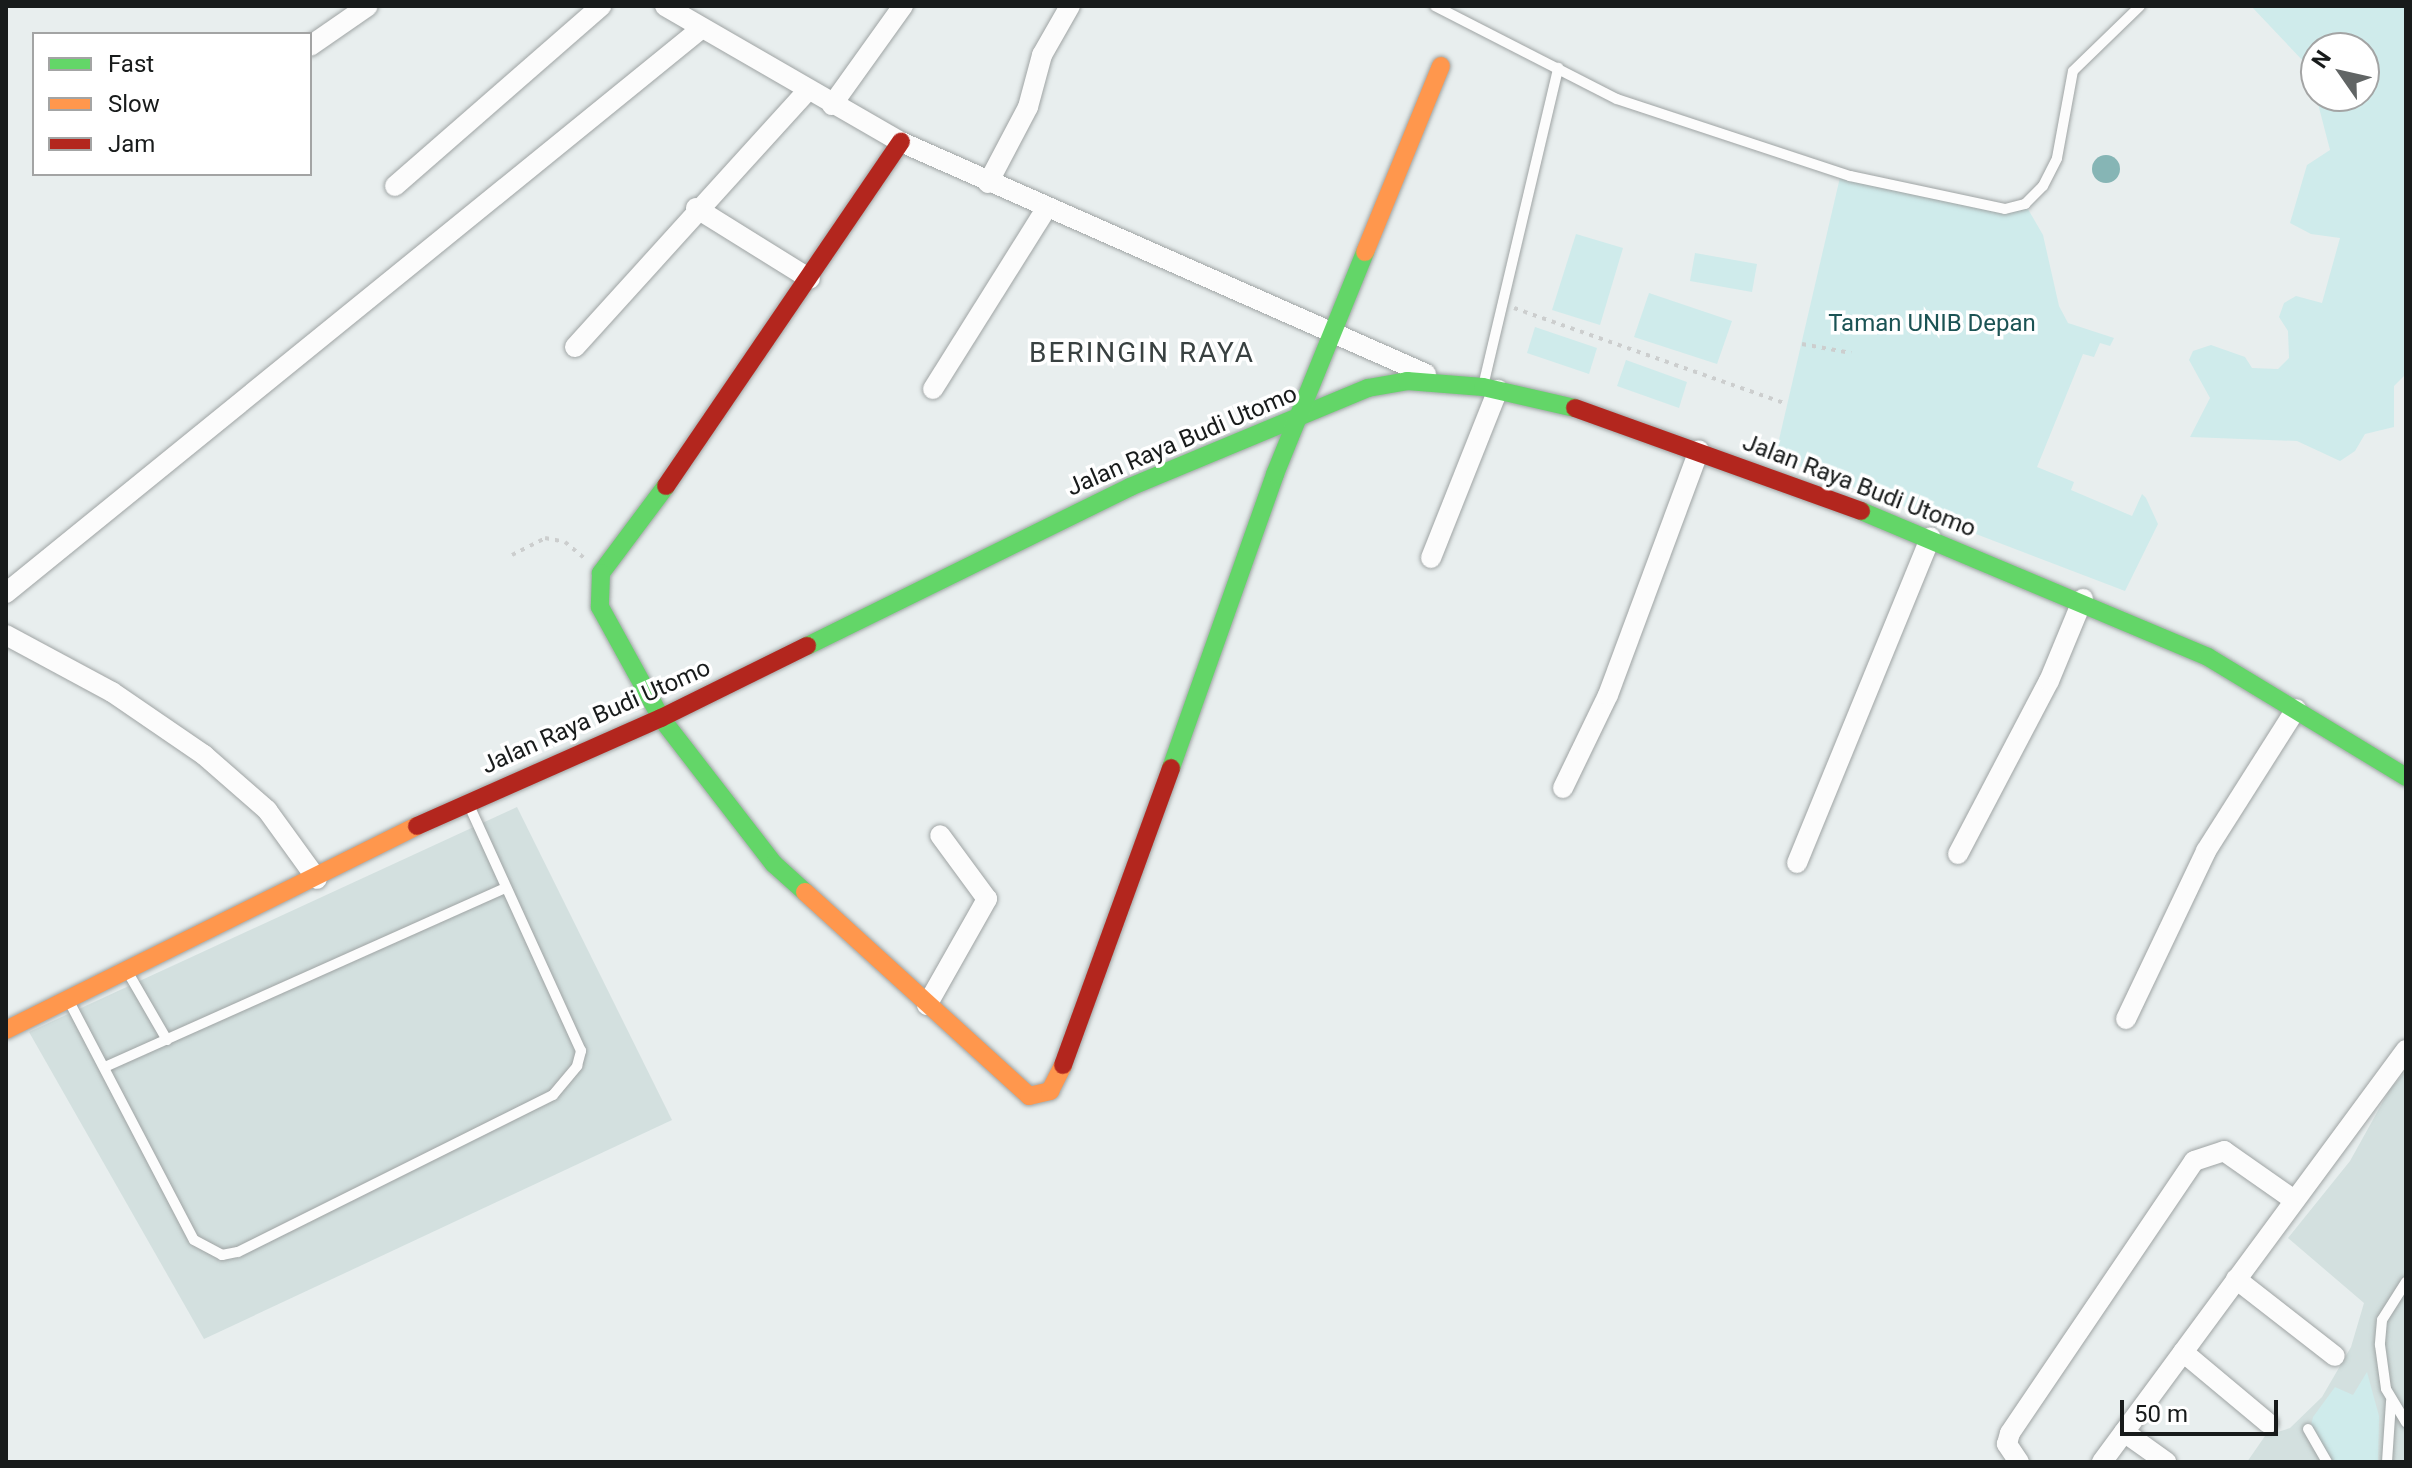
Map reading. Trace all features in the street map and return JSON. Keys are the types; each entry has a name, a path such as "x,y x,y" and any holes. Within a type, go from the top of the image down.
{"main road":[{"path":"901,142 717,417 601,573 600,607 661,718 774,864 1029,1096 1050,1091 1077,1035 1298,419 1441,66"},
{"name":"Jalan Raya Budi Utomo","path":"6,1030 317,879 468,801 661,718 960,566 1130,487 1368,388 1440,381 1490,389 1584,410 1699,450 1931,537 2083,599 2208,657 2406,777"}],"street":[{"path":"312,45 368,6"},
{"path":"395,186 601,6"},
{"path":"665,6 807,91 901,142 1046,209 1440,381"},
{"path":"832,105 903,6"},
{"path":"988,183 1028,107 1042,55 1070,6"},
{"path":"6,593 702,28"},
{"path":"575,347 696,208 807,91"},
{"path":"696,208 810,279"},
{"path":"933,389 1046,209"},
{"path":"1431,558 1490,389"},
{"path":"1563,788 1608,695 1699,450"},
{"path":"1797,863 1931,537"},
{"path":"1958,854 2049,681 2083,599"},
{"path":"6,635 112,692 195,748 267,810 317,879"},
{"path":"2126,1019 2206,851 2296,709"},
{"path":"927,1005 987,899 940,835"},
{"path":"2102,1462 2406,1050"},
{"path":"2019,1462 2007,1444 2010,1433 2194,1161 2224,1151 2294,1200"},
{"path":"2236,1279 2335,1356"},
{"path":"2183,1352 2268,1423"},
{"path":"2124,1432 2166,1462"}],"lane":[{"path":"1435,6 1617,99 1850,176 2005,209 2025,204 2043,186 2057,158 2073,71 2140,6"},
{"path":"1490,389 1504,305 1558,68"},
{"path":"68,999 194,1240 222,1255 238,1252 553,1095 571,1077 581,1051 468,801"},
{"path":"105,1067 506,888"},
{"path":"127,970 167,1040"},
{"path":"2406,1282 2382,1320 2381,1367 2391,1401 2406,1422"},
{"path":"2387,1462 2391,1401"},
{"path":"2308,1429 2327,1462"}],"path":[{"path":"1504,305 1787,404"},
{"path":"1802,344 1851,353"},
{"path":"512,555 554,539 565,542 601,573"}],"shaded area":[{"path":"517,807 672,1120 204,1339 29,1032"},
{"path":"2406,1071 2406,1462 2247,1462 2265,1436 2290,1428 2322,1397 2351,1347 2364,1303 2288,1238 2350,1161 2390,1089"}],"green space":[{"path":"2251,6 2406,6 2406,374 2394,386 2394,427 2365,434 2355,451 2340,461 2297,441 2190,437 2210,398 2189,360 2193,351 2211,345 2245,357 2252,368 2278,369 2289,358 2288,331 2279,317 2284,303 2296,296 2322,303 2340,238 2311,234 2290,223 2307,165 2330,150 2320,112 2380,112 2380,32 2300,32 2300,58"},
{"name":"Taman UNIB Depan","path":"1841,173 1989,209 2025,204 2043,235 2059,306 2068,323 2114,338 2110,346 2100,343 2094,357 2083,354 2037,467 2074,482 2071,490 2132,516 2142,494 2146,498 2158,524 2125,591 1775,457"},
{"path":"1576,234 1623,248 1600,325 1552,310"},
{"path":"1695,253 1757,264 1752,292 1690,281"},
{"path":"1649,293 1732,321 1717,364 1634,337"},
{"path":"1535,327 1597,348 1589,374 1527,353"},
{"path":"1626,360 1687,382 1679,408 1617,386"},
{"path":"2367,1372 2379,1416 2378,1462 2333,1462 2311,1425 2313,1417 2335,1387 2353,1395"}],"water":[{"path":"2106,155 2116,159 2120,169 2116,179 2106,183 2096,179 2092,169 2096,159"}],"traffic: fast":[{"path":"1171,768 1275,474 1365,252"},
{"path":"807,646 1130,487 1368,388 1407,381 1483,387 1575,408"},
{"path":"666,486 601,573 600,607 661,718 774,864 805,892"},
{"path":"1861,511 2208,657 2406,777"}],"traffic: slow":[{"path":"1365,252 1441,66"},
{"path":"6,1030 417,826"},
{"path":"805,892 1029,1096 1050,1091 1063,1065"}],"traffic: jam":[{"path":"666,486 901,142"},
{"path":"1575,408 1861,511"},
{"path":"417,826 661,718 807,646"},
{"path":"1063,1065 1171,768"}],"district":[{"name":"BERINGIN RAYA","path":"1142,353"}]}
